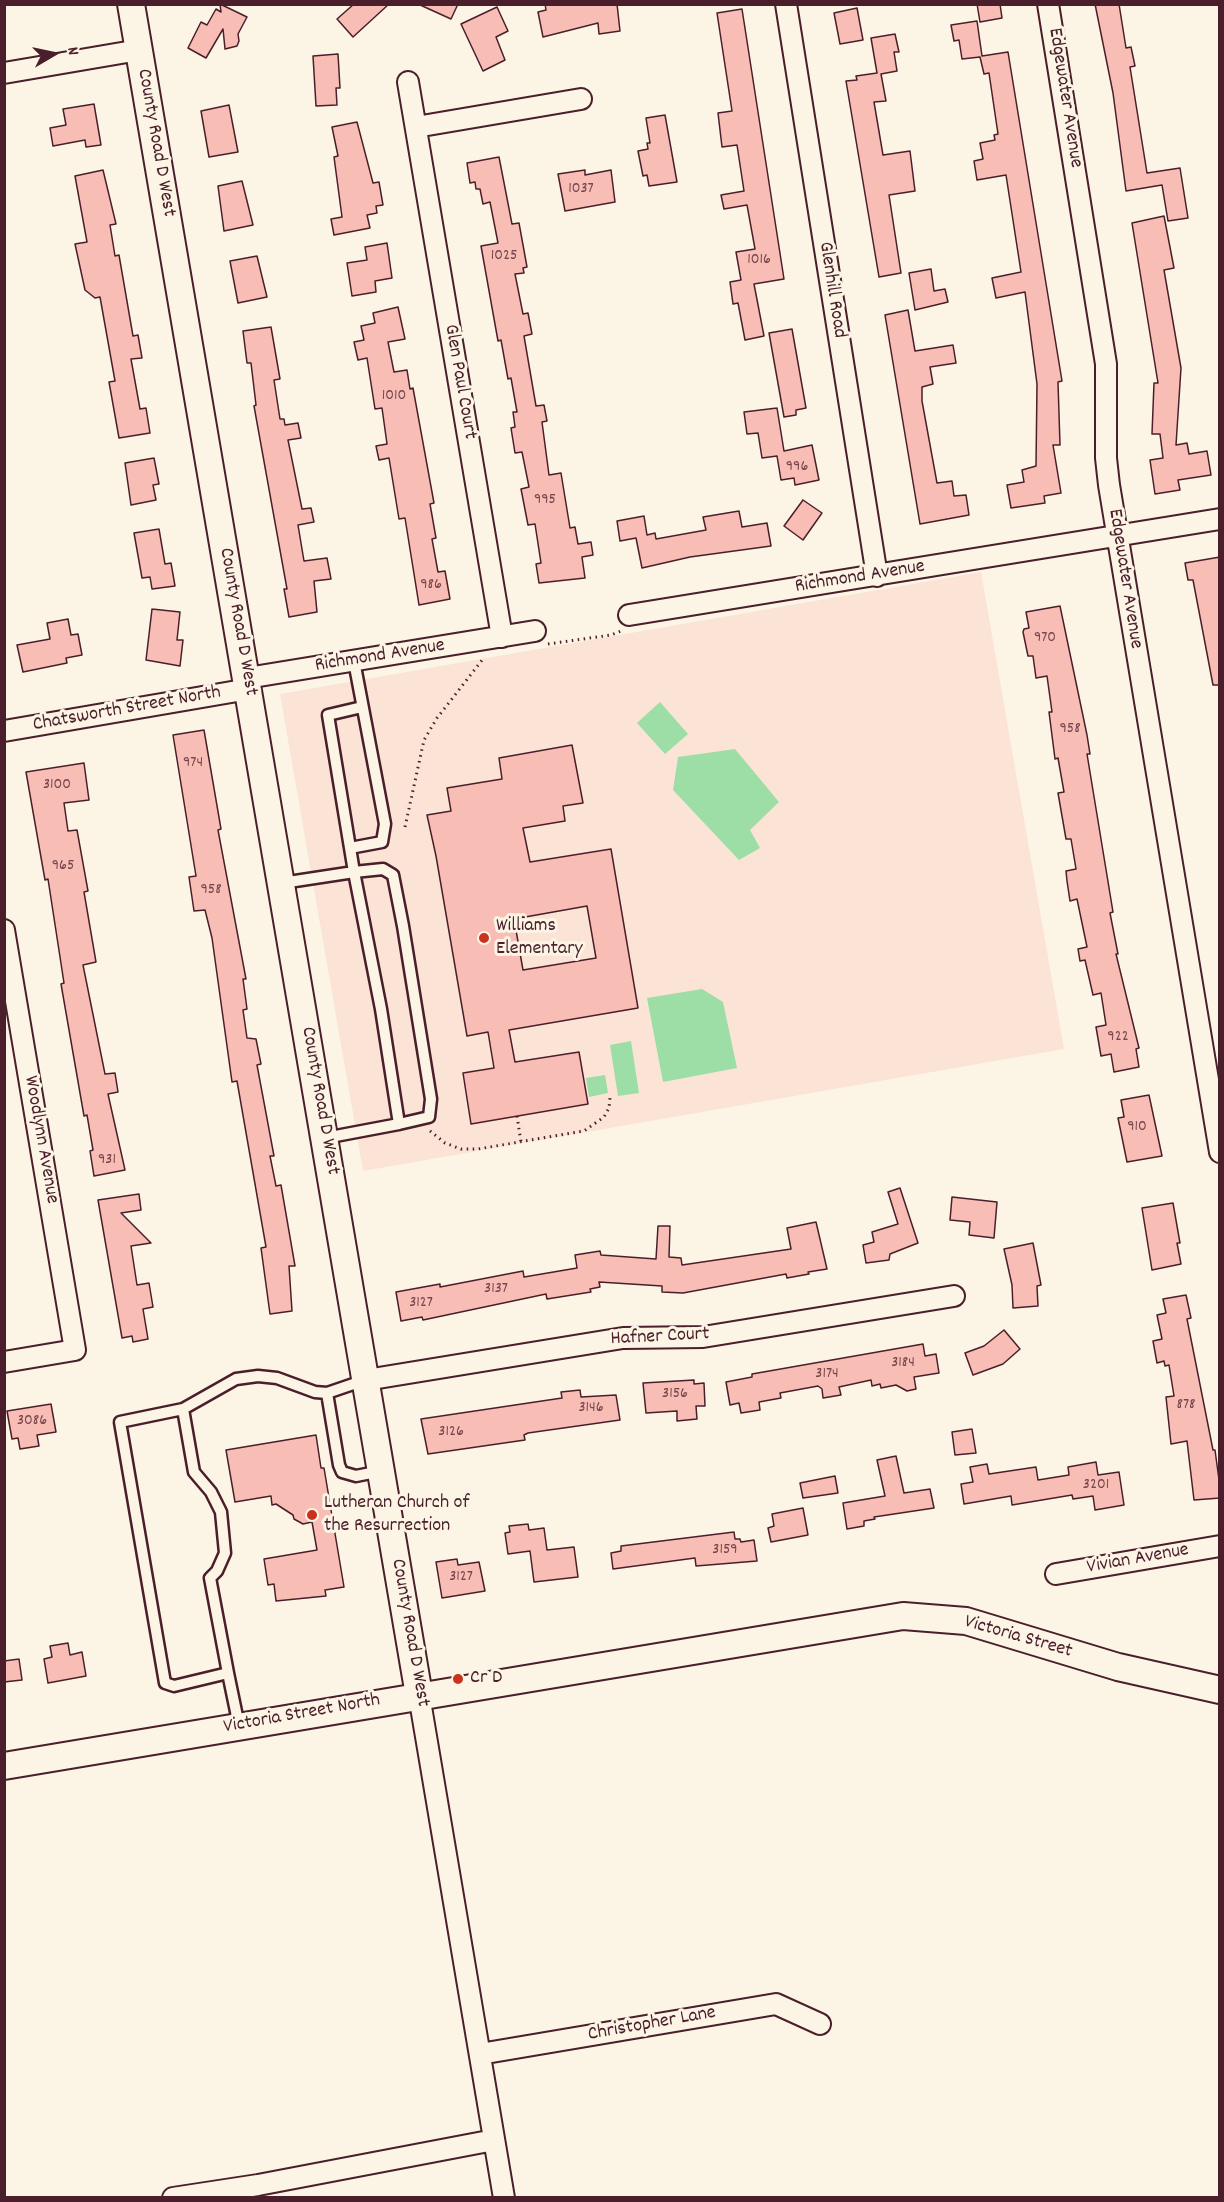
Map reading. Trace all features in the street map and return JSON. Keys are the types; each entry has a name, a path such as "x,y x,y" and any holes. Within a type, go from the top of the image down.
{"street":[{"name":"County Road D West","path":"131,4 504,2198"},
{"name":"Glenhill Road","path":"786,4 877,576"},
{"name":"Edgewater Avenue","path":"1048,4 1102,326 1106,364 1106,458 1117,536 1220,1152"},
{"path":"4,74 139,50"},
{"name":"Glen Paul Court","path":"408,82 495,638"},
{"path":"416,127 581,99"},
{"name":"Richmond Avenue","path":"629,615 1220,519"},
{"name":"Richmond Avenue","path":"248,684 354,661 495,638 539,638"},
{"name":"Chatsworth Street North","path":"4,731 248,684"},
{"name":"Woodlynn Avenue","path":"4,930 75,1350 4,1362"},
{"name":"Hafner Court","path":"366,1380 623,1338 703,1337 954,1296"},
{"name":"Vivian Avenue","path":"1056,1574 1220,1546"},
{"name":"Victoria Street","path":"707,1648 903,1616 966,1621 1118,1667 1220,1690"},
{"name":"Victoria Street North","path":"4,1766 707,1648"},
{"name":"Christopher Lane","path":"480,2054 776,2004 820,2024"},
{"path":"173,2198 346,2169 494,2140"}],"lane":[{"path":"350,848 382,842 384,824 354,661"},
{"path":"362,707 328,714 354,872 381,1009 399,1124"},
{"path":"282,883 383,869 393,875 403,926 431,1099 429,1117 325,1138"},
{"path":"228,1673 174,1686 165,1683 120,1422 183,1409 236,1379 258,1376 277,1378 315,1392 327,1392 366,1380"},
{"path":"327,1392 342,1472 356,1476 381,1471"},
{"path":"183,1409 194,1472 211,1492 221,1512 225,1553 217,1571 210,1578 239,1726"}],"path":[{"path":"539,638 611,635 623,630 629,615"},
{"path":"405,827 424,740 437,718 476,670 495,638"},
{"path":"430,1131 445,1143 461,1149 478,1149 585,1131 604,1117 609,1108 610,1098"},
{"path":"517,1116 521,1142"}],"shaded area":[{"path":"981,572 1064,1049 363,1171 280,694"}],"green space":[{"path":"660,702 688,734 665,754 637,723"},
{"path":"735,749 779,802 750,830 760,848 739,860 673,790 678,757"},
{"path":"702,989 723,1002 737,1068 663,1082 647,998"},
{"path":"631,1041 639,1093 618,1096 610,1045"},
{"path":"605,1075 608,1093 589,1097 586,1078"}],"building":[{"path":"220,4 247,17 238,34 237,46 225,49 223,29 206,58 188,48 201,22 207,25 216,9 221,12"},
{"path":"354,4 389,4 353,37 337,19"},
{"path":"418,4 458,4 451,19"},
{"path":"545,4 617,4 620,31 599,34 598,23 543,37 538,12 546,10"},
{"path":"977,4 1000,4 1002,18 980,22"},
{"path":"1095,4 1119,4 1126,48 1131,47 1135,66 1130,67 1147,173 1180,168 1188,218 1168,221 1162,185 1126,191 1113,93"},
{"path":"497,7 508,31 496,37 505,60 483,71 461,24"},
{"path":"857,8 863,40 840,44 834,13"},
{"path":"742,9 784,279 754,284 764,336 745,340 738,303 733,304 730,282 741,280 736,252 755,249 747,205 724,209 721,195 744,191 737,145 722,147 718,113 732,111 717,13"},
{"path":"977,21 982,56 1008,52 1062,381 1058,382 1060,445 1053,445 1061,493 1044,496 1045,503 1011,508 1007,485 1024,482 1022,470 1036,466 1037,384 1025,292 996,298 992,278 1021,272 1006,175 977,180 974,161 983,159 980,143 995,140 994,135 998,134 989,73 984,74 980,57 962,59 959,40 954,41 951,25"},
{"path":"895,34 899,52 894,52 897,71 881,74 886,101 874,102 883,155 910,151 915,191 889,195 901,273 879,277 846,81 857,80 856,76 877,73 871,38"},
{"path":"338,54 340,88 336,88 337,105 316,106 313,56"},
{"path":"94,104 101,145 86,147 85,140 53,146 50,128 66,125 63,109"},
{"path":"229,105 238,152 209,157 201,111"},
{"path":"665,115 677,182 649,186 647,175 643,176 638,151 648,149 647,143 650,143 646,118"},
{"path":"357,122 373,183 379,182 383,205 376,206 377,213 367,215 370,228 334,235 331,219 342,217 334,157 338,156 332,127"},
{"path":"499,157 512,224 519,223 527,267 523,268 524,273 515,274 523,314 528,313 532,334 524,336 536,406 544,405 547,421 542,422 549,475 561,473 570,528 575,527 578,544 591,542 593,555 582,557 585,578 539,583 536,564 541,563 535,524 528,525 521,489 529,487 522,452 515,453 511,428 515,427 513,412 517,412 501,340 498,341 481,246 498,243 490,202 483,204 480,189 476,189 475,182 470,183 467,163"},
{"path":"103,170 116,224 110,225 115,256 119,255 133,336 138,335 142,358 131,359 140,409 146,408 150,433 119,438 109,382 115,381 100,297 95,298 85,290 75,244 87,242 75,176"},
{"path":"585,170 585,175 611,170 615,202 565,211 558,174"},
{"path":"242,181 253,225 224,231 218,186"},
{"path":"1164,216 1174,268 1164,270 1181,368 1176,445 1187,443 1189,454 1207,451 1211,475 1178,480 1180,490 1155,494 1150,460 1163,458 1160,434 1152,434 1154,383 1158,383 1132,223"},
{"path":"387,243 392,278 375,281 376,292 352,296 347,263 367,260 365,247"},
{"path":"257,256 267,297 238,303 230,261"},
{"path":"931,269 934,291 945,289 948,302 915,310 909,273"},
{"path":"398,307 405,339 388,342 394,372 407,370 410,389 413,388 434,503 430,504 436,538 432,539 438,572 445,571 450,599 419,605 405,518 399,519 389,458 379,460 376,446 387,444 382,408 375,409 367,358 358,360 354,342 364,340 361,326 375,323 373,313"},
{"path":"908,310 915,351 953,345 956,363 930,367 933,384 922,387 922,401 937,483 952,481 954,496 966,495 969,515 920,524 885,315"},
{"path":"271,327 280,379 274,380 280,419 284,419 285,425 298,423 301,438 288,440 302,509 311,508 314,522 298,525 304,561 327,558 331,579 314,581 317,612 289,617 284,589 287,589 254,406 256,405 251,363 247,363 243,331"},
{"path":"792,329 806,408 796,410 796,415 784,417 769,333"},
{"path":"777,408 784,451 812,445 819,480 795,485 794,478 781,480 777,456 762,458 758,433 747,434 744,412"},
{"path":"154,458 159,484 153,485 156,500 131,505 125,463"},
{"path":"803,500 822,513 803,540 784,526"},
{"path":"739,511 742,527 767,523 771,546 690,557 642,568 636,538 620,541 617,521 644,516 647,535 655,533 656,539 706,530 703,517"},
{"path":"159,529 165,564 171,563 175,586 152,589 150,577 142,578 134,533"},
{"path":"1220,557 1220,685 1213,685 1193,580 1188,580 1185,563"},
{"path":"1060,606 1087,735 1090,754 1087,754 1113,912 1110,913 1118,954 1116,954 1139,1048 1136,1049 1139,1067 1114,1072 1111,1054 1101,1056 1096,1027 1106,1025 1101,993 1093,995 1085,960 1080,961 1078,949 1087,947 1077,899 1070,901 1067,881 1066,871 1076,869 1071,839 1066,839 1058,793 1064,792 1058,758 1055,759 1047,676 1036,678 1033,656 1028,656 1023,632 1024,629 1029,628 1026,612"},
{"path":"152,609 180,612 177,640 183,640 180,666 146,660"},
{"path":"68,619 71,635 78,634 82,655 66,658 67,663 23,672 17,645 50,639 47,623"},
{"path":"204,730 221,829 218,830 246,979 243,979 247,1009 243,1010 247,1038 256,1039 261,1064 257,1065 274,1156 270,1156 276,1186 281,1185 295,1266 289,1266 292,1311 270,1314 261,1248 266,1247 237,1081 232,1082 212,938 205,910 194,911 189,877 196,876 173,735"},
{"name":"Williams Elementary","path":"572,745 583,803 563,806 565,821 523,828 530,862 611,849 638,1008 509,1030 515,1062 579,1052 588,1104 471,1124 463,1073 494,1068 488,1032 467,1036 427,815 451,811 447,788 502,779 499,758","holes":["587,906 596,958 523,970 514,919"]},
{"path":"84,763 89,800 64,803 68,831 77,830 88,891 84,892 96,962 83,965 105,1074 115,1073 118,1092 108,1094 125,1170 94,1176 90,1151 93,1150 87,1115 84,1116 61,984 64,983 48,879 45,880 26,772"},
{"path":"1149,1095 1162,1156 1127,1162 1118,1118 1124,1117 1121,1100"},
{"path":"900,1188 918,1243 890,1254 889,1260 866,1263 863,1245 874,1242 872,1232 898,1224 888,1192"},
{"path":"139,1194 141,1210 121,1213 151,1243 131,1246 137,1285 149,1283 153,1307 143,1309 148,1339 133,1342 132,1336 122,1338 98,1200"},
{"path":"952,1197 997,1202 994,1238 969,1235 970,1222 950,1220"},
{"path":"1173,1203 1181,1264 1152,1270 1142,1208"},
{"path":"816,1222 827,1269 808,1272 809,1274 787,1278 786,1274 683,1293 662,1292 662,1286 599,1282 600,1287 590,1289 591,1292 547,1299 546,1294 423,1320 422,1317 401,1321 396,1292 440,1284 440,1287 523,1271 524,1277 577,1268 575,1255 600,1251 601,1255 656,1259 658,1226 670,1226 669,1257 681,1258 682,1265 791,1249 787,1228"},
{"path":"1033,1243 1041,1285 1037,1286 1038,1306 1013,1308 1012,1285 1004,1249"},
{"path":"1186,1295 1191,1318 1187,1319 1213,1450 1215,1450 1220,1498 1194,1500 1187,1441 1171,1444 1166,1397 1174,1396 1169,1365 1165,1366 1164,1361 1157,1363 1153,1341 1162,1339 1157,1315 1166,1313 1163,1299"},
{"path":"1004,1330 1020,1349 1003,1364 973,1375 965,1353 984,1346"},
{"path":"923,1344 925,1356 936,1354 939,1373 914,1377 916,1389 907,1391 896,1385 881,1388 880,1384 872,1386 871,1380 839,1387 841,1395 823,1398 822,1389 818,1386 780,1393 781,1398 759,1402 760,1410 741,1413 739,1403 730,1405 726,1382 752,1377 752,1374"},
{"path":"694,1380 694,1384 704,1383 705,1406 696,1406 697,1419 677,1421 677,1411 646,1413 643,1383"},
{"path":"580,1390 581,1397 616,1395 620,1420 528,1433 524,1435 525,1440 428,1454 421,1419 562,1398 561,1392"},
{"path":"51,1404 56,1432 37,1435 39,1446 20,1449 18,1438 12,1439 7,1411"},
{"path":"972,1429 976,1453 955,1455 952,1432"},
{"name":"Lutheran Church of the Resurrection","path":"316,1435 321,1468 324,1468 344,1587 325,1590 326,1596 276,1601 274,1584 268,1585 264,1559 317,1550 312,1522 303,1524 294,1519 293,1515 276,1504 272,1505 271,1496 235,1502 226,1450"},
{"path":"896,1456 904,1493 930,1489 934,1508 874,1517 875,1519 864,1521 864,1526 847,1529 843,1503 885,1496 877,1460"},
{"path":"1096,1462 1098,1475 1119,1472 1124,1505 1095,1510 1093,1496 1073,1499 1072,1495 1012,1505 1011,1496 964,1504 961,1484 973,1482 970,1467 987,1464 989,1474 1036,1467 1038,1480 1069,1475 1068,1467"},
{"path":"835,1476 838,1493 803,1498 800,1483"},
{"path":"803,1508 808,1535 771,1542 768,1528 774,1526 772,1514"},
{"path":"528,1524 529,1530 544,1528 547,1550 574,1547 578,1577 534,1582 530,1551 508,1554 505,1533 510,1532 509,1526"},
{"path":"734,1532 735,1539 740,1539 741,1542 754,1540 757,1561 696,1566 695,1558 613,1569 611,1553 621,1551 621,1546"},
{"path":"457,1559 458,1565 479,1562 485,1591 442,1598 436,1562"},
{"path":"68,1643 70,1655 82,1652 86,1676 48,1683 44,1659 52,1657 50,1646"},
{"path":"19,1659 22,1680 4,1682 4,1661"}],"place":[{"name":"Williams Elementary","path":"484,938"},
{"name":"Lutheran Church of the Resurrection","path":"312,1515"},
{"name":"Cr D","path":"458,1679"}]}
